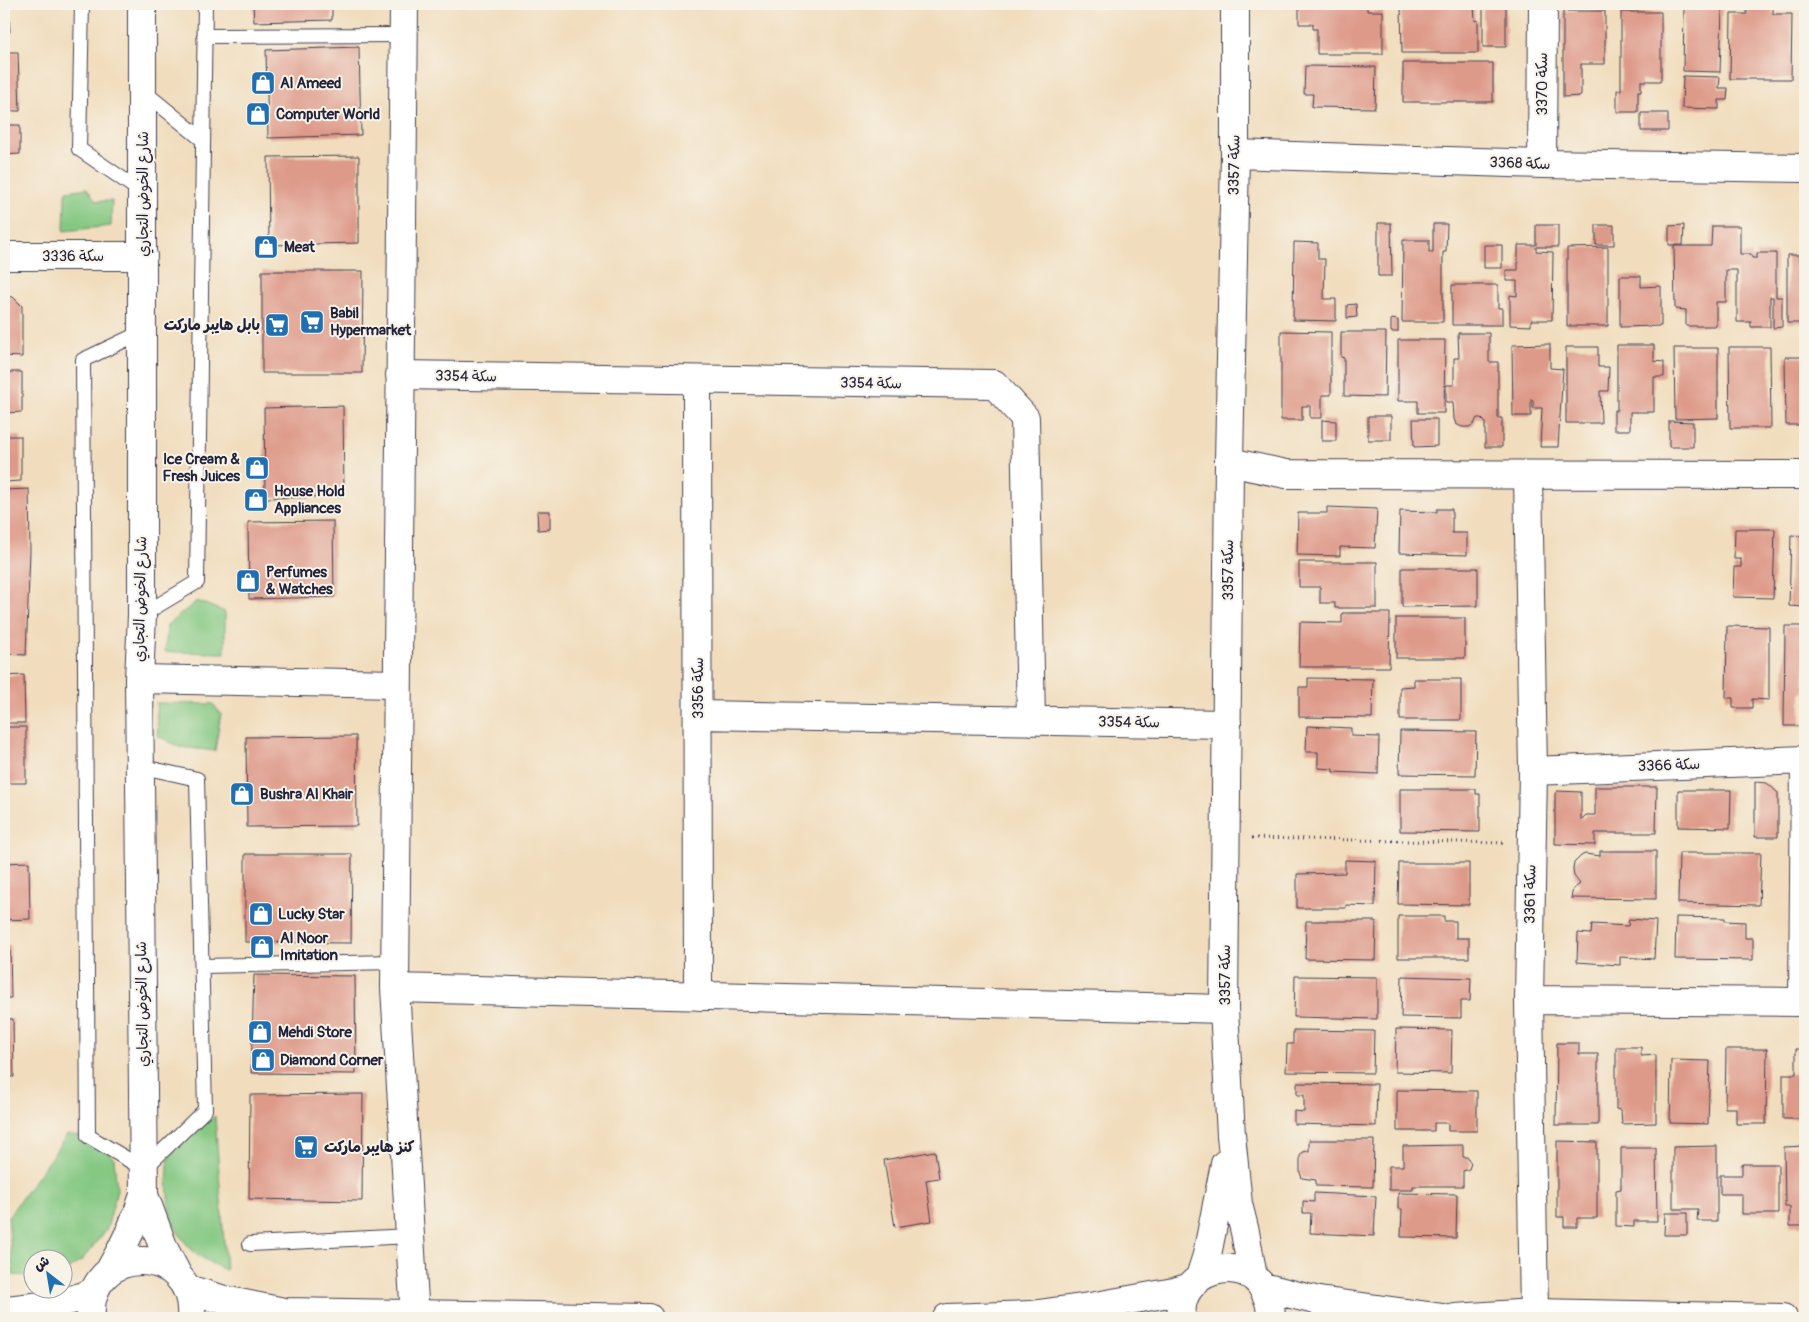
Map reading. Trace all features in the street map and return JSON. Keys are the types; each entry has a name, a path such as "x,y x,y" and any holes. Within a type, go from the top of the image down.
{"street":[{"name":"شارع الخوض التجاري","path":"94,1292 125,1245 132,1229 144,1182 138,679 142,615 142,4"},
{"path":"404,4 395,975 415,1316"},
{"name":"سكة 3357","path":"1235,4 1224,1009 1231,1135 1238,1204 1258,1282 1269,1300 1270,1318"},
{"name":"سكة 3370","path":"1542,164 1543,4"},
{"name":"سكة 3368","path":"1234,154 1542,164 1805,168"},
{"name":"سكة 3336","path":"4,256 143,256"},
{"name":"سكة 3354","path":"400,375 994,384 1025,418 1031,720"},
{"name":"سكة 3356","path":"698,380 698,996"},
{"path":"1229,462 1286,474 1805,474"},
{"name":"سكة 3361","path":"1528,475 1532,771 1529,1000 1534,1313"},
{"path":"138,679 397,684"},
{"name":"سكة 3354","path":"698,716 1227,724"},
{"name":"سكة 3366","path":"1532,771 1805,760 1804,1002"},
{"path":"395,975 698,996 1224,1009"},
{"path":"1529,1000 1804,1002"},
{"name":"سكة 3357","path":"1182,1318 1183,1299 1195,1282 1211,1239 1231,1135"},
{"name":"شارع الخوض التجاري","path":"144,1182 164,1249 182,1282 192,1306 191,1318"},
{"path":"111,1268 130,1261 147,1260 163,1265 182,1282 224,1300 284,1312 415,1316 649,1318"},
{"path":"946,1318 1042,1317 1174,1292 1195,1282 1212,1270 1227,1268 1241,1271 1258,1282 1319,1301 1443,1318"},
{"path":"4,1310 49,1306 73,1301 94,1292"},
{"path":"91,1318 90,1307 94,1292"},
{"path":"4,1310 45,1318"},
{"path":"252,1318 284,1312"},
{"path":"1455,1318 1534,1313 1782,1318"}],"lane":[{"path":"82,4 79,149 143,193"},
{"path":"142,615 197,582 205,4"},
{"path":"204,36 404,35"},
{"path":"143,91 203,140"},
{"path":"139,766 197,779 205,1110 144,1182 88,1136 83,360 142,332"},
{"path":"202,966 395,975"},
{"path":"250,1244 410,1236"}],"path":[{"path":"1226,838 1531,844"}],"green space":[{"path":"87,188 96,201 112,201 111,226 64,231 67,191"},
{"path":"197,601 225,612 225,653 165,652 167,625"},
{"path":"156,703 213,704 221,714 215,751 179,747 158,736"},
{"path":"215,1116 226,1270 193,1251 182,1238 170,1209 168,1193 169,1156"},
{"path":"67,1135 88,1136 114,1158 117,1190 107,1229 82,1260 72,1267 72,1250 22,1250 22,1275 13,1275 8,1217"}],"building":[{"path":"4,4 8,4 10,32 4,33"},
{"path":"253,4 332,4 332,20 254,22"},
{"path":"1299,4 1313,4 1313,6 1367,5 1367,11 1383,11 1383,54 1317,54 1317,29 1313,29 1313,24 1299,24"},
{"path":"1747,4 1773,4 1773,14 1792,14 1791,79 1730,79 1731,14 1747,14"},
{"path":"1401,5 1474,5 1475,21 1478,20 1478,53 1402,53"},
{"path":"1483,5 1506,5 1506,47 1483,47"},
{"path":"1684,7 1722,8 1720,72 1683,71"},
{"path":"1563,11 1605,11 1605,64 1581,64 1581,96 1563,97"},
{"path":"1621,12 1661,12 1661,81 1641,81 1641,91 1638,91 1638,112 1617,112 1617,90 1621,90"},
{"path":"1801,32 1805,32 1805,84 1801,84"},
{"path":"359,47 361,135 268,138 266,50"},
{"path":"4,52 18,52 20,111 4,111"},
{"path":"1403,63 1493,63 1493,102 1403,102"},
{"path":"1305,66 1376,67 1375,108 1312,107 1313,94 1304,94"},
{"path":"1683,76 1720,77 1719,88 1728,88 1727,100 1719,100 1719,109 1682,108"},
{"path":"1641,113 1668,113 1668,131 1641,131"},
{"path":"4,125 20,125 20,154 4,155"},
{"path":"359,156 359,243 269,245 268,157"},
{"path":"1378,223 1391,223 1392,276 1378,276"},
{"path":"1433,224 1447,224 1446,252 1443,252 1443,322 1402,322 1403,240 1429,240 1429,252 1433,252"},
{"path":"1536,225 1558,225 1558,247 1536,247 1536,251 1553,252 1552,320 1531,320 1531,326 1510,325 1510,295 1517,296 1517,281 1506,281 1506,270 1518,270 1518,245 1536,245"},
{"path":"1596,225 1614,225 1614,245 1596,245"},
{"path":"1684,225 1683,245 1669,245 1669,226"},
{"path":"1712,226 1740,226 1740,254 1751,254 1752,258 1757,258 1757,253 1776,253 1776,297 1782,297 1782,327 1773,328 1773,297 1770,297 1770,327 1751,327 1751,322 1737,322 1737,270 1726,270 1726,302 1716,302 1716,326 1686,326 1686,310 1675,309 1674,246 1711,246"},
{"path":"1294,242 1318,243 1318,259 1325,259 1324,299 1336,299 1336,321 1293,320"},
{"path":"1484,245 1502,245 1502,268 1484,268"},
{"path":"1608,247 1608,326 1567,326 1567,248"},
{"path":"1787,255 1800,255 1800,261 1805,261 1805,323 1787,323"},
{"name":"Babil Hypermarket","path":"262,271 363,271 362,373 262,373"},
{"path":"1620,276 1641,276 1641,287 1661,286 1661,326 1620,327"},
{"path":"1452,285 1498,285 1498,308 1502,308 1502,325 1452,325"},
{"path":"4,296 13,297 22,306 22,357 4,356"},
{"path":"1356,304 1357,317 1347,318 1347,305"},
{"path":"1391,319 1398,320 1398,332 1391,332"},
{"path":"1281,331 1331,332 1331,395 1322,395 1322,418 1310,418 1310,406 1302,406 1302,420 1281,420"},
{"path":"1341,332 1386,332 1385,397 1344,396 1344,358 1341,357"},
{"path":"1458,333 1489,333 1489,362 1498,362 1498,418 1502,418 1502,447 1485,447 1485,422 1481,418 1477,418 1474,424 1469,427 1462,427 1456,424 1453,402 1446,402 1446,385 1454,385 1454,358 1459,358"},
{"path":"1398,340 1445,340 1444,413 1418,413 1418,401 1398,401"},
{"path":"1550,344 1550,368 1563,369 1558,447 1540,447 1542,408 1533,408 1533,400 1531,399 1531,416 1513,416 1512,345"},
{"path":"1617,345 1654,345 1654,361 1664,362 1664,377 1654,377 1654,412 1630,412 1630,430 1614,430 1614,410 1617,411"},
{"path":"1566,347 1598,347 1598,367 1609,367 1608,391 1600,391 1601,423 1566,423"},
{"path":"1729,347 1770,347 1771,428 1730,428"},
{"path":"1674,348 1718,348 1718,418 1675,419"},
{"path":"1785,357 1805,357 1805,425 1786,425"},
{"path":"4,372 22,372 22,412 4,413"},
{"path":"343,406 344,496 265,498 264,408"},
{"path":"1368,416 1391,416 1391,440 1368,440"},
{"path":"1413,419 1437,419 1437,446 1414,447"},
{"path":"1322,420 1336,421 1336,441 1322,441"},
{"path":"1669,421 1693,422 1693,447 1669,447"},
{"path":"4,436 21,436 21,481 4,482"},
{"path":"29,489 30,552 26,655 4,654 4,490"},
{"path":"1327,507 1377,509 1375,548 1340,547 1340,556 1297,555 1298,513 1327,513"},
{"path":"1437,509 1452,509 1452,533 1467,533 1467,555 1399,553 1400,511 1437,512"},
{"path":"537,511 550,511 550,529 538,530"},
{"path":"333,521 334,597 249,599 248,522"},
{"path":"1735,529 1775,529 1773,598 1733,597 1734,567 1741,567 1741,559 1734,559"},
{"path":"1791,535 1805,536 1805,607 1789,606"},
{"path":"1299,562 1377,562 1377,608 1335,608 1335,603 1320,603 1320,587 1299,587"},
{"path":"1402,568 1478,568 1478,606 1402,607"},
{"path":"1342,613 1390,613 1389,667 1299,667 1300,622 1342,623"},
{"path":"1396,618 1465,618 1465,658 1396,658"},
{"path":"1727,626 1769,627 1769,700 1752,699 1752,708 1733,708 1733,698 1726,698"},
{"path":"1785,626 1805,626 1805,692 1801,692 1801,726 1784,726"},
{"path":"24,675 25,723 4,723 4,676"},
{"path":"1308,678 1373,679 1372,718 1299,717 1299,687 1308,687"},
{"path":"1414,679 1461,679 1461,720 1400,720 1400,687 1414,686"},
{"path":"1307,726 1351,728 1351,736 1379,737 1378,774 1333,772 1333,769 1318,768 1318,752 1306,752"},
{"path":"4,727 26,727 26,783 4,783"},
{"path":"1400,731 1476,732 1475,775 1399,774"},
{"path":"356,736 357,826 247,827 246,737"},
{"path":"1755,782 1767,783 1778,793 1778,837 1755,837"},
{"path":"1595,787 1657,787 1656,833 1595,833 1595,845 1555,844 1555,794 1557,791 1581,792 1581,820 1586,815 1595,815"},
{"path":"1400,789 1476,789 1476,794 1480,794 1480,832 1400,831"},
{"path":"1678,790 1731,790 1730,828 1678,827"},
{"path":"1600,851 1656,851 1656,899 1571,898 1573,889 1580,884 1574,876 1574,863 1585,854 1600,856"},
{"path":"1679,853 1761,853 1759,905 1678,903"},
{"path":"245,854 352,854 351,943 245,942"},
{"path":"1345,860 1376,861 1375,906 1346,905 1346,908 1297,908 1297,874 1345,873"},
{"path":"29,862 30,919 4,920 4,863"},
{"path":"1399,863 1469,863 1469,905 1398,904"},
{"path":"1398,916 1444,916 1444,921 1456,921 1456,938 1469,938 1469,958 1398,958"},
{"path":"1676,917 1725,918 1725,921 1745,922 1745,938 1753,938 1753,960 1675,959"},
{"path":"1629,919 1656,921 1654,959 1620,957 1620,965 1577,962 1578,933 1591,934 1592,924 1628,926"},
{"path":"1306,921 1376,921 1375,960 1305,959"},
{"path":"4,945 10,945 11,998 4,998"},
{"path":"254,975 355,976 356,1074 251,1073"},
{"path":"1295,976 1377,977 1377,1019 1294,1017"},
{"path":"1402,976 1471,978 1470,1001 1461,1001 1461,1018 1401,1017"},
{"path":"4,1019 13,1019 14,1077 4,1077"},
{"path":"1396,1029 1452,1030 1451,1073 1395,1072"},
{"path":"1293,1030 1374,1031 1373,1073 1286,1072 1287,1044 1293,1044"},
{"path":"1557,1043 1579,1043 1579,1054 1598,1054 1598,1125 1556,1125"},
{"path":"1616,1047 1641,1047 1641,1056 1656,1055 1656,1123 1622,1124 1621,1110 1616,1109"},
{"path":"1726,1049 1767,1049 1766,1124 1736,1124 1736,1108 1725,1108"},
{"path":"1796,1049 1805,1049 1805,1119 1783,1119 1783,1074 1796,1074"},
{"path":"1671,1060 1710,1061 1708,1124 1670,1123"},
{"path":"1297,1083 1377,1084 1376,1126 1294,1124 1294,1111 1304,1112 1304,1095 1297,1095"},
{"path":"1397,1090 1477,1091 1477,1131 1448,1131 1448,1123 1434,1123 1434,1131 1397,1131"},
{"name":"كنز هايبر ماركت","path":"363,1094 362,1201 249,1199 250,1095"},
{"path":"1309,1140 1374,1140 1373,1187 1316,1186 1316,1180 1302,1178 1300,1173 1300,1156 1303,1152 1309,1151"},
{"path":"1557,1141 1597,1142 1597,1218 1577,1218 1577,1227 1564,1227 1564,1217 1557,1217"},
{"path":"1463,1145 1463,1157 1467,1157 1471,1163 1469,1169 1463,1171 1463,1186 1413,1186 1413,1190 1389,1190 1389,1166 1403,1166 1403,1146"},
{"path":"1717,1146 1717,1221 1697,1221 1698,1209 1673,1209 1673,1147"},
{"path":"1805,1146 1805,1220 1802,1220 1802,1226 1790,1226 1790,1207 1785,1207 1784,1147"},
{"path":"1621,1148 1656,1148 1657,1221 1634,1221 1634,1227 1616,1226 1616,1190 1621,1189"},
{"path":"935,1151 939,1178 926,1180 932,1221 895,1227 884,1160"},
{"path":"1742,1164 1778,1164 1778,1214 1742,1214 1742,1194 1720,1194 1720,1175 1742,1175"},
{"path":"1314,1193 1376,1196 1374,1236 1310,1233 1311,1213 1303,1213 1303,1201 1314,1202"},
{"path":"1398,1193 1457,1194 1456,1238 1401,1237 1402,1209 1398,1209"},
{"path":"1665,1213 1687,1213 1687,1235 1664,1235"}],"place":[{"name":"Al Ameed","path":"263,83"},
{"name":"Computer World","path":"258,114"},
{"name":"Meat","path":"266,247"},
{"name":"Babil Hypermarket","path":"312,322"},
{"name":"بابل هايبر ماركت","path":"277,325"},
{"name":"Ice Cream & Fresh Juices","path":"257,468"},
{"name":"House Hold Appliances","path":"256,500"},
{"name":"Perfumes & Watches","path":"248,581"},
{"name":"Bushra Al Khair","path":"242,794"},
{"name":"Lucky Star","path":"261,914"},
{"name":"Al Noor Imitation","path":"262,947"},
{"name":"Mehdi Store","path":"260,1032"},
{"name":"Diamond Corner","path":"263,1060"},
{"name":"كنز هايبر ماركت","path":"306,1147"}]}
